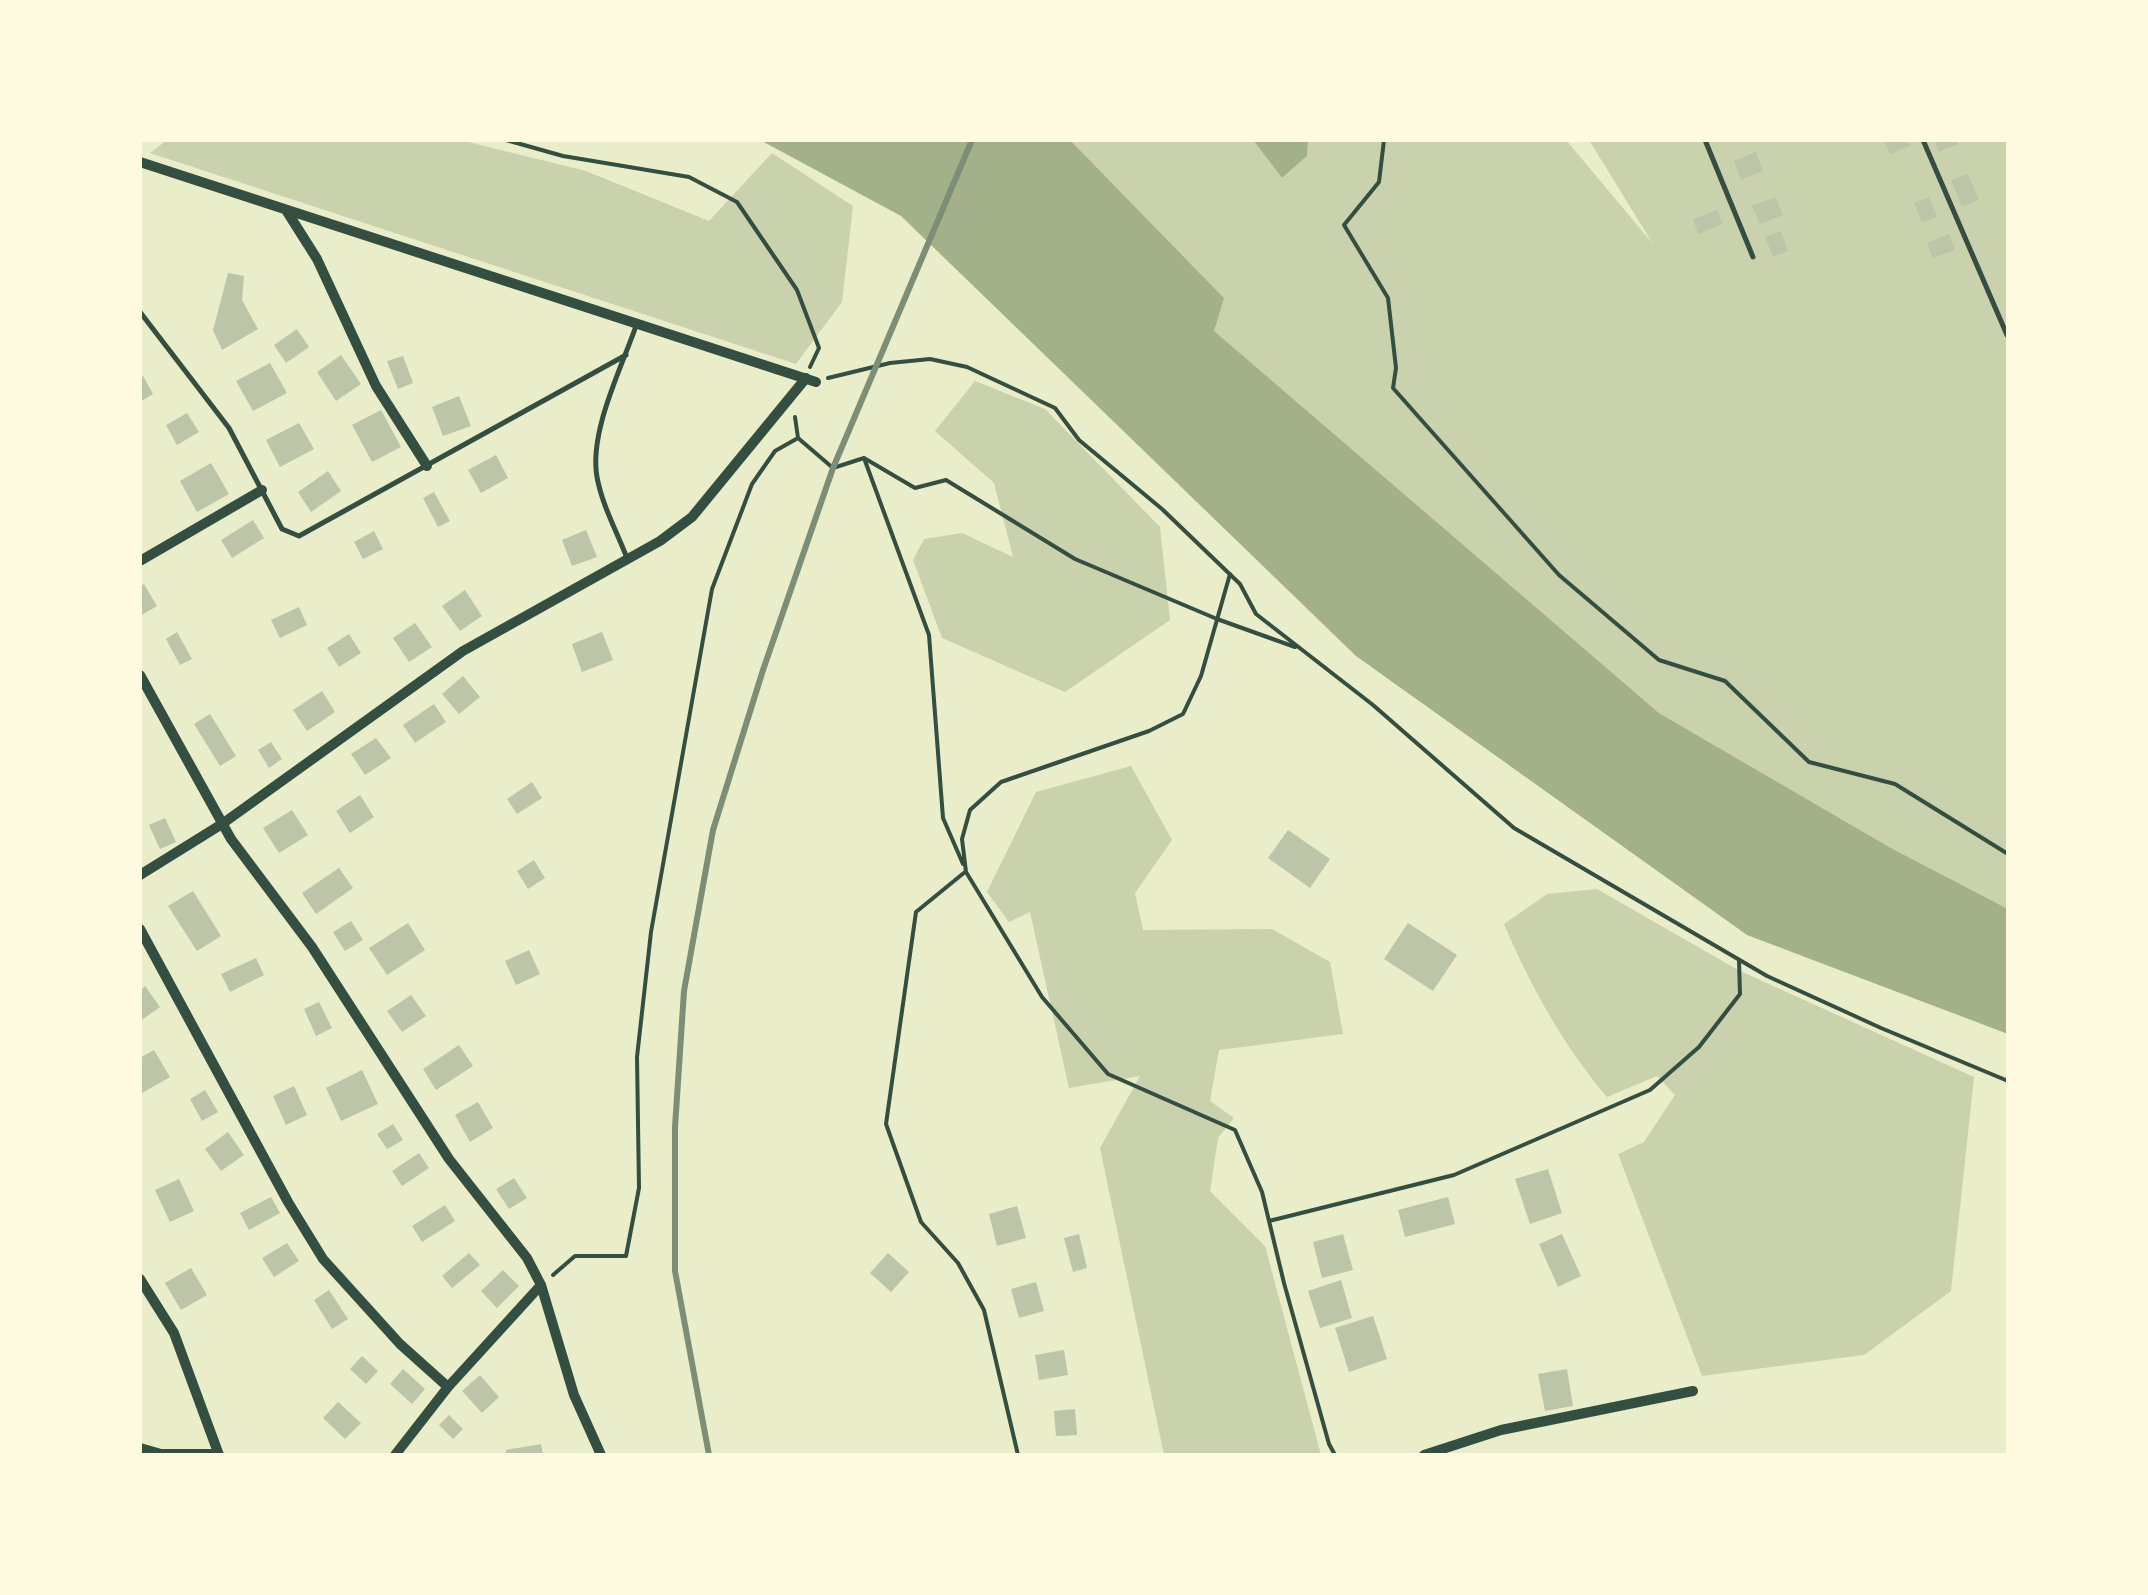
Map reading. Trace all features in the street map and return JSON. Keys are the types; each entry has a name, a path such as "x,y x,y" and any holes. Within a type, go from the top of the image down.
{"street":[{"path":"140,162 811,380 692,517 660,542 463,651 222,824 140,875"},
{"path":"286,210 317,259 376,386 427,466"},
{"path":"140,561 262,490"},
{"path":"140,675 222,824 368,1029 448,1159 528,1258 541,1285 574,1395 601,1455"},
{"path":"140,930 323,1259 400,1344 448,1388"},
{"path":"140,1279 174,1334 219,1454 161,1454 140,1448"},
{"path":"394,1455 541,1285"},
{"path":"1424,1455 1501,1430 1693,1392"}],"lane":[{"path":"1705,140 1754,257"},
{"path":"1922,140 2007,335"},
{"path":"140,312 229,428 282,529 300,536 626,355"},
{"path":"628,559 601,493 596,458 602,423 637,324"}],"path":[{"path":"506,140 563,156 688,177 737,202 797,290 819,348 811,380 890,363 930,359 967,367 1056,408 1079,440 1162,509 1240,584 1256,614 1372,706 1514,828 1739,961 1880,1028 2008,1081"},
{"path":"1384,140 1379,182 1344,225 1388,298 1396,368 1392,388 1559,575 1659,660 1725,680 1809,762 1895,784 2008,854"},
{"path":"795,418 798,438 833,468 864,458 916,488 946,480 1075,559 1217,619 1300,648"},
{"path":"541,1285 575,1256 626,1256 638,1188 637,1057 651,932 712,588 752,484 775,451 798,438"},
{"path":"864,458 929,635 943,818 966,872 1042,997 1108,1074 1235,1130 1262,1192 1294,1319 1335,1455"},
{"path":"966,872 962,839 970,810 1002,782 1134,737 1183,714 1202,676 1230,574"},
{"path":"966,872 916,912 886,1124 900,1173 921,1222 958,1263 984,1310 1018,1455"},
{"path":"1269,1221 1454,1175 1650,1090 1699,1047 1740,994 1739,961"}],"shaded area":[{"path":"167,140 460,140 586,171 709,221 772,153 853,206 842,302 796,364 150,153"},
{"path":"760,140 1070,140 1224,298 1214,331 1659,713 1891,848 2008,909 2008,1034 1747,935 1356,656 901,216"},
{"path":"1070,140 1253,140 1282,178 1307,156 1308,140 1566,140 1653,244 1589,140 2008,140 2008,909 1891,848 1659,713 1213,331 1223,297"},
{"path":"1253,140 1308,140 1307,156 1282,178"},
{"path":"975,381 1045,409 1160,527 1170,620 1065,692 942,638 913,560 924,539 962,533 1013,557 994,483 935,431"},
{"path":"1131,766 1172,840 1135,893 1143,930 1272,929 1330,962 1343,1034 1219,1050 1210,1101 1234,1118 1218,1138 1210,1191 1265,1246 1321,1455 1164,1455 1100,1148 1140,1076 1069,1088 1030,912 1009,922 987,892 1036,792"},
{"path":"1597,889 1738,970 1974,1077 1951,1291 1864,1355 1702,1376 1618,1154 1644,1142 1675,1095 1657,1076 1607,1097 1549,1015 1504,924 1547,894"}],"building":[{"path":"1884,140 1907,140 1910,146 1890,154"},
{"path":"1934,140 1956,140 1958,144 1939,152"},
{"path":"1756,152 1763,171 1741,180 1734,161"},
{"path":"1968,174 1979,200 1962,207 1951,180"},
{"path":"1775,197 1783,215 1760,224 1752,206"},
{"path":"1929,197 1937,217 1922,223 1914,203"},
{"path":"1717,210 1723,224 1698,234 1693,219"},
{"path":"1781,231 1788,251 1773,257 1765,237"},
{"path":"1949,234 1955,250 1933,258 1927,243"},
{"path":"228,273 244,276 242,300 258,329 222,350 213,330"},
{"path":"297,329 309,347 286,363 274,345"},
{"path":"341,355 361,384 336,401 317,372"},
{"path":"403,356 413,383 398,389 387,361"},
{"path":"270,363 287,393 253,411 236,381"},
{"path":"140,377 153,394 140,402"},
{"path":"459,396 471,426 443,436 432,407"},
{"path":"381,410 401,447 372,462 352,425"},
{"path":"187,413 199,432 177,445 166,425"},
{"path":"299,423 314,449 280,467 266,440"},
{"path":"496,455 508,478 481,493 468,470"},
{"path":"211,463 229,494 197,512 180,481"},
{"path":"328,471 341,491 311,512 298,492"},
{"path":"434,492 450,521 438,527 423,498"},
{"path":"253,520 264,538 232,558 221,540"},
{"path":"586,530 597,557 572,566 562,540"},
{"path":"374,531 383,549 363,559 354,542"},
{"path":"144,584 157,606 140,616 140,586"},
{"path":"465,590 482,616 460,631 442,606"},
{"path":"299,607 307,625 280,638 271,620"},
{"path":"415,623 432,647 409,662 393,638"},
{"path":"177,632 192,659 180,665 166,639"},
{"path":"602,632 613,660 582,672 572,644"},
{"path":"349,634 361,653 339,667 327,648"},
{"path":"463,676 480,697 459,714 442,694"},
{"path":"322,691 335,712 307,731 293,710"},
{"path":"434,704 446,722 415,743 403,725"},
{"path":"210,714 236,756 220,766 194,724"},
{"path":"376,738 391,758 365,775 351,754"},
{"path":"271,742 282,759 269,768 258,750"},
{"path":"532,782 542,798 517,814 507,799"},
{"path":"360,795 374,817 350,833 336,811"},
{"path":"292,810 308,835 279,853 263,828"},
{"path":"165,818 176,842 160,849 149,825"},
{"path":"1288,830 1330,859 1310,888 1268,858"},
{"path":"534,860 545,878 528,889 517,871"},
{"path":"339,868 353,888 316,914 302,893"},
{"path":"193,891 221,936 197,951 168,906"},
{"path":"351,921 363,940 345,951 333,932"},
{"path":"408,923 425,950 387,975 369,948"},
{"path":"1408,923 1457,955 1433,991 1384,959"},
{"path":"529,950 540,974 516,985 505,961"},
{"path":"256,958 264,975 230,992 221,974"},
{"path":"145,986 160,1007 140,1021 140,991"},
{"path":"411,995 426,1016 402,1032 387,1011"},
{"path":"319,1002 332,1028 316,1036 304,1009"},
{"path":"459,1045 473,1066 436,1090 423,1069"},
{"path":"154,1050 170,1077 142,1093 140,1058"},
{"path":"362,1070 378,1104 341,1121 326,1088"},
{"path":"294,1086 307,1115 286,1125 273,1096"},
{"path":"205,1090 218,1112 202,1121 190,1099"},
{"path":"478,1102 493,1128 470,1142 455,1115"},
{"path":"393,1124 403,1140 387,1149 377,1134"},
{"path":"228,1132 244,1155 221,1171 205,1149"},
{"path":"419,1153 429,1168 402,1186 392,1171"},
{"path":"1548,1169 1562,1213 1530,1224 1515,1179"},
{"path":"514,1178 527,1198 509,1209 496,1189"},
{"path":"179,1179 194,1211 170,1222 155,1190"},
{"path":"271,1197 280,1213 249,1230 240,1213"},
{"path":"1448,1197 1455,1224 1405,1237 1398,1210"},
{"path":"445,1205 455,1221 422,1242 412,1226"},
{"path":"1017,1206 1026,1238 997,1246 989,1214"},
{"path":"1079,1234 1087,1268 1073,1272 1064,1238"},
{"path":"1343,1234 1353,1270 1322,1278 1313,1242"},
{"path":"1562,1234 1581,1276 1558,1287 1539,1244"},
{"path":"287,1243 299,1261 274,1277 262,1258"},
{"path":"469,1253 480,1265 452,1288 442,1276"},
{"path":"888,1253 909,1272 891,1292 870,1273"},
{"path":"191,1268 207,1295 181,1310 165,1283"},
{"path":"503,1270 519,1286 497,1308 481,1291"},
{"path":"1341,1280 1352,1318 1320,1328 1308,1291"},
{"path":"1036,1282 1044,1311 1019,1318 1011,1289"},
{"path":"329,1290 348,1319 332,1329 314,1300"},
{"path":"1373,1316 1387,1359 1349,1372 1335,1328"},
{"path":"1064,1350 1068,1375 1039,1380 1035,1355"},
{"path":"362,1356 378,1371 366,1384 350,1369"},
{"path":"403,1369 425,1389 412,1404 390,1384"},
{"path":"1567,1369 1573,1406 1545,1411 1538,1374"},
{"path":"480,1375 499,1397 482,1413 462,1391"},
{"path":"338,1402 361,1423 345,1439 323,1418"},
{"path":"1075,1409 1077,1435 1056,1436 1054,1411"},
{"path":"449,1415 463,1429 453,1439 439,1425"},
{"path":"541,1444 543,1455 506,1455 506,1450"}],"railway":[{"path":"709,1455 675,1271 675,1127 684,991 713,830 833,468 972,140"}]}
